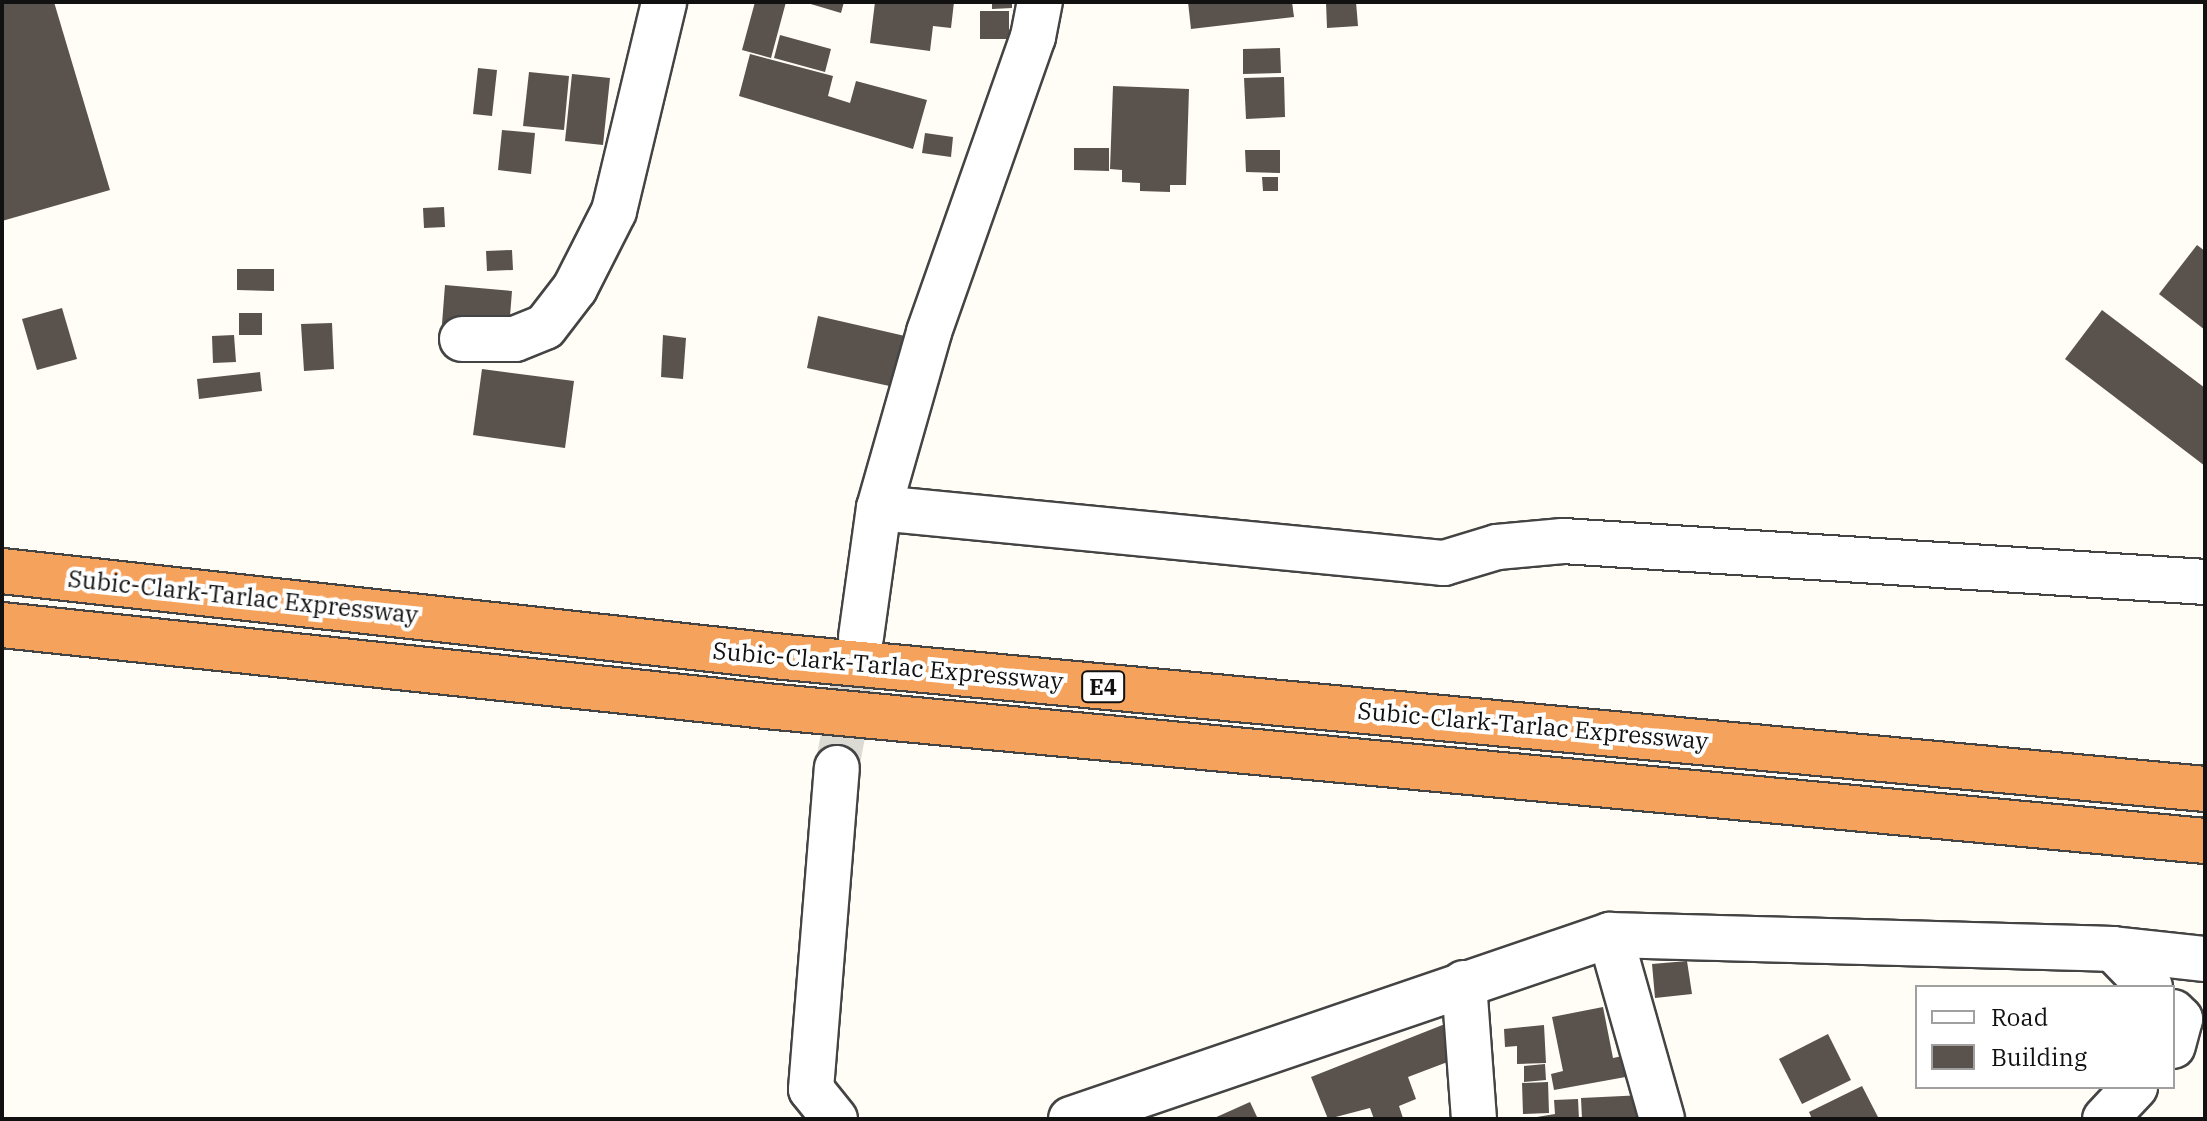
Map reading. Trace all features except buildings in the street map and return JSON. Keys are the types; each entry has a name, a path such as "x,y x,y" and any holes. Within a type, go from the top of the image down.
{"highway":[{"name":"Subic-Clark-Tarlac Expressway","path":"2,571 774,656 2205,789"},
{"name":"Subic-Clark-Tarlac Expressway","path":"2,625 766,706 2205,841"}],"street":[{"path":"462,339 515,339 545,327 575,288 614,211 664,2"},
{"path":"861,637 879,508 929,332 1033,37 1040,2"},
{"path":"879,508 1444,563 1497,547 1563,541 2205,582"},
{"path":"815,1109 837,768"},
{"path":"1610,935 1662,1119"},
{"path":"1071,1119 1610,935 2113,949 2205,959"},
{"path":"2113,949 2148,985"},
{"path":"1464,983 1474,1119"},
{"path":"2175,1014 2180,1019 2175,1038"},
{"path":"2105,1119 2133,1089"}],"tunnel":[{"path":"837,768 861,637"}]}
